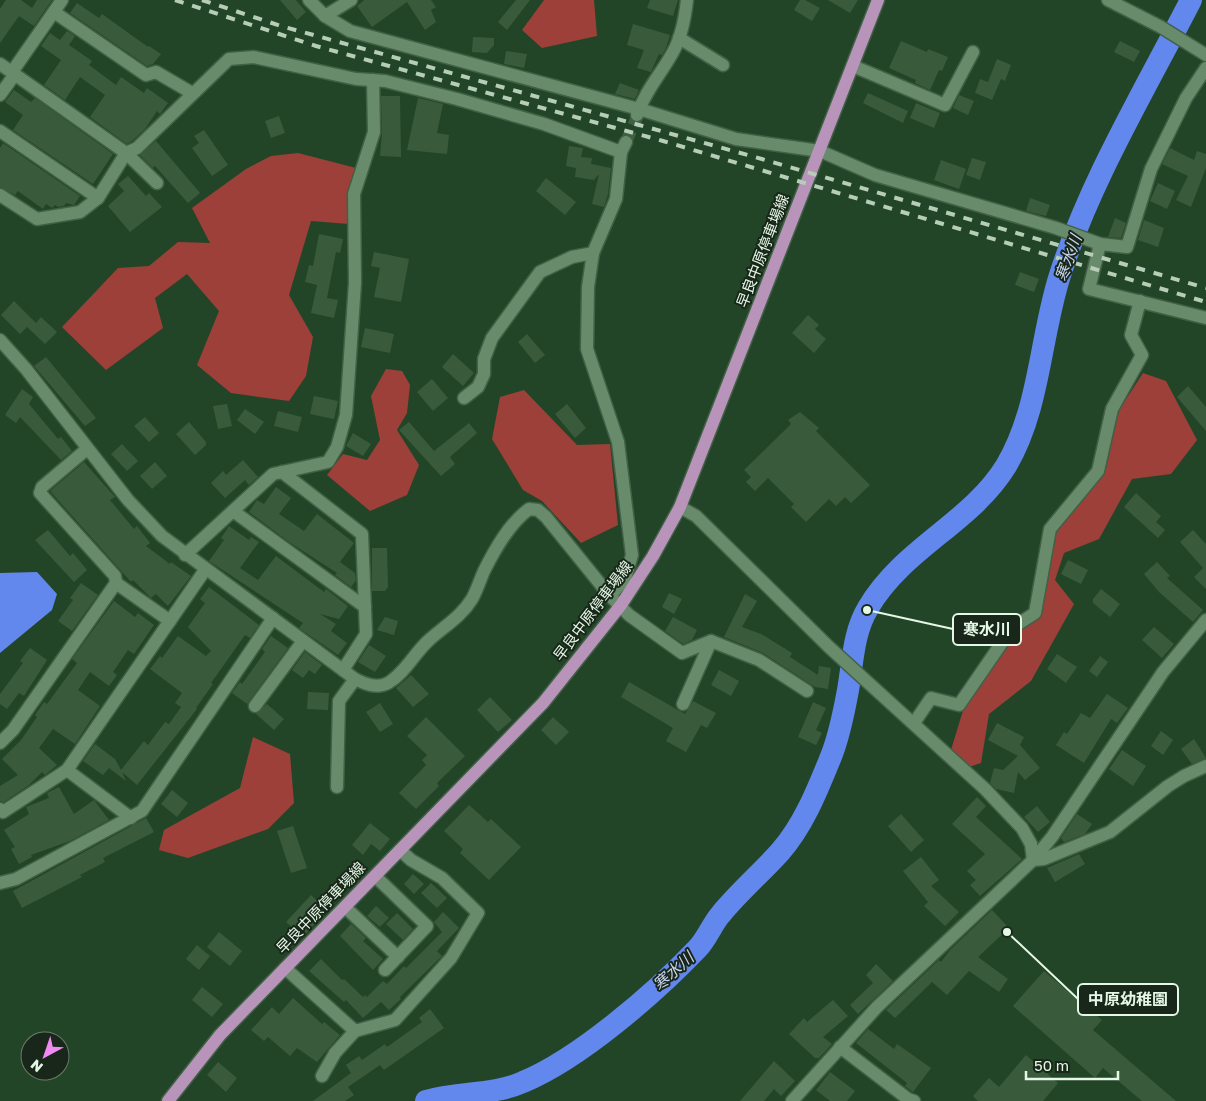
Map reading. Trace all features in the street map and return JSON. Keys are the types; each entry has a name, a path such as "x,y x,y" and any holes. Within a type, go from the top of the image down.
{"main road":[{"name":"早良中原停車場線","path":"168,1101 220,1035 542,703 621,605 653,556 680,507 878,0"}],"street":[{"path":"0,95 62,0"},
{"path":"309,0 325,16 350,31 638,113 736,138 820,151 876,175 1056,228 1100,244 1127,247 1151,169 1186,98 1206,68"},
{"path":"325,16 351,0"},
{"path":"638,113 648,88 673,52 685,20 687,0"},
{"path":"1108,0 1161,27 1206,55"},
{"path":"54,12 146,75 156,72 192,93"},
{"path":"679,38 723,65"},
{"path":"852,66 945,105 973,52"},
{"path":"0,195 37,220 80,212 98,198 126,152 137,148 228,59 254,57 356,79 385,81 457,99 623,147 616,199 593,253 588,287 587,349 618,442 632,555 625,579 610,596"},
{"path":"0,64 126,152 157,183"},
{"path":"185,555 273,474 328,462 337,447 346,415 355,283 354,194 374,132 373,80"},
{"path":"0,131 98,198"},
{"path":"1100,244 1089,289 1206,318"},
{"path":"464,398 478,387 484,374 484,359 492,338 540,272 572,257 593,253"},
{"path":"914,722 931,698 959,705 1012,628 1035,613 1050,530 1098,471 1112,409 1142,355 1131,335 1140,302"},
{"path":"0,340 26,369 87,449 145,520 185,555 355,679 371,685 388,683 402,671 429,640 458,617 472,599 494,552 519,516 529,509 538,510 546,517 610,596 629,615 682,653 710,641 759,660 807,691"},
{"path":"0,743 13,730 116,583 115,576 40,493 42,487 87,449"},
{"path":"282,472 362,534 366,634 343,670"},
{"path":"680,507 696,516 829,647 914,722 985,789 1022,828 1031,844 1033,860"},
{"path":"233,511 365,607"},
{"path":"0,810 3,812 67,770 206,570"},
{"path":"116,583 170,621"},
{"path":"0,883 16,879 142,811 272,618"},
{"path":"792,1101 840,1047 914,970 1033,860 1052,837 1162,672 1206,620"},
{"path":"255,706 304,641"},
{"path":"683,704 710,641"},
{"path":"337,786 339,701 355,679"},
{"path":"1033,860 1044,859 1110,832 1168,786 1206,766"},
{"path":"67,770 131,818"},
{"path":"322,1076 335,1053 355,1031 395,1020 451,958 478,913 442,878 411,860 400,850"},
{"path":"375,876 426,926 386,970"},
{"path":"345,907 398,957"},
{"path":"285,968 355,1031"},
{"path":"840,1047 908,1099 914,1101"}],"shaded area":[{"path":"544,0 594,0 597,36 542,48 522,30"},
{"path":"298,153 356,168 349,187 349,224 311,221 289,295 313,337 306,376 289,401 231,393 197,365 219,311 187,274 155,298 163,328 106,370 62,327 118,268 149,266 178,242 210,243 192,208 246,169 271,156"},
{"path":"386,369 402,371 410,385 407,413 397,430 419,465 407,495 370,511 327,475 343,454 367,460 380,440 371,396"},
{"path":"1143,373 1166,381 1197,440 1171,474 1132,479 1099,539 1064,553 1055,580 1074,604 1031,681 989,714 981,763 969,767 951,750 965,704 1019,631 1039,617 1056,533 1105,472 1119,410"},
{"path":"524,390 577,445 610,444 618,525 581,543 542,501 523,490 492,439 500,397"},
{"path":"253,737 290,754 294,803 268,829 188,858 159,850 164,830 240,788"}],"water":[{"path":"37,572 57,594 52,610 0,653 0,573"}],"building":[{"path":"6,0 21,0 32,8 37,0 52,0 34,26 19,16 0,43 0,9"},
{"path":"280,0 296,0 306,12 297,20"},
{"path":"364,0 431,0 436,7 431,10 436,22 425,30 407,2 372,27 357,6"},
{"path":"516,0 530,0 507,30 498,22"},
{"path":"650,0 678,0 673,16 647,8"},
{"path":"800,0 805,0 820,8 812,21 794,10"},
{"path":"828,0 858,0 850,13"},
{"path":"77,3 99,18 102,14 148,47 161,54 153,64 147,66 70,13"},
{"path":"633,24 670,35 666,48 662,55 659,54 651,72 637,68 644,50 627,45"},
{"path":"67,31 75,36 69,45 92,61 89,65 116,85 121,77 144,93 147,88 168,103 160,114 157,111 145,129 127,144 90,117 105,95 80,77 65,100 44,85 61,60 41,46 50,33 60,40"},
{"path":"473,37 494,38 494,45 487,53 472,52"},
{"path":"901,41 927,52 928,49 948,57 942,71 939,70 930,90 915,83 916,80 889,68"},
{"path":"1120,41 1140,51 1134,62 1114,52"},
{"path":"506,51 527,54 524,68 504,64"},
{"path":"997,59 1011,65 1005,81 1001,79 992,100 975,93 980,79 988,82"},
{"path":"620,83 639,90 635,99 615,94"},
{"path":"14,90 31,102 35,98 113,154 93,184 13,130 23,115 5,102"},
{"path":"868,93 908,111 903,123 863,103"},
{"path":"959,95 974,101 968,115 953,108"},
{"path":"381,96 400,96 401,157 380,156 382,132"},
{"path":"418,98 443,104 437,133 449,135 447,154 407,150"},
{"path":"916,103 940,113 934,128 910,118"},
{"path":"279,116 285,133 271,138 265,121"},
{"path":"204,130 228,165 212,176 192,148 199,143 194,136"},
{"path":"156,141 200,193 188,203 155,166 153,168 140,155"},
{"path":"3,143 80,196 74,205 66,203 64,206 58,207 55,205 52,208 46,204 43,209 18,191 15,195 0,187 0,148"},
{"path":"569,146 583,148 581,157 592,158 591,164 611,168 608,194 604,207 592,204 599,174 594,180 575,177 576,168 566,166"},
{"path":"1170,148 1194,160 1197,151 1206,154 1206,168 1191,207 1176,200 1188,176 1162,164"},
{"path":"972,158 986,162 980,180 966,175"},
{"path":"941,160 966,169 959,189 934,180"},
{"path":"128,176 146,196 149,193 162,207 130,232 108,206 124,191 118,184"},
{"path":"546,178 576,202 565,215 536,191"},
{"path":"1158,183 1175,191 1167,209 1150,201"},
{"path":"1030,198 1050,205 1046,216 1026,211"},
{"path":"1115,218 1126,223 1121,238 1108,237"},
{"path":"1144,220 1164,228 1158,247 1138,240"},
{"path":"319,234 343,239 340,253 336,252 327,298 338,300 334,318 311,313 317,285 305,282 309,265 313,266"},
{"path":"374,252 409,259 401,302 374,297 380,268 371,266"},
{"path":"1020,272 1039,279 1034,292 1015,285"},
{"path":"14,301 36,323 41,317 57,332 45,344 27,327 20,334 1,315"},
{"path":"808,315 819,325 815,329 826,339 814,353 792,333"},
{"path":"365,328 394,334 390,353 361,347"},
{"path":"527,334 545,355 535,363 518,342"},
{"path":"453,354 474,373 463,386 442,367"},
{"path":"46,357 96,418 85,426 34,366"},
{"path":"432,379 448,398 433,411 417,392"},
{"path":"1188,386 1206,407 1206,431 1177,397"},
{"path":"22,389 33,397 29,404 58,439 61,437 72,451 61,460 20,417 16,423 5,415"},
{"path":"314,396 338,401 334,419 310,414"},
{"path":"227,404 232,426 218,429 213,406"},
{"path":"567,404 586,428 575,438 555,414"},
{"path":"245,409 264,422 255,434 237,420"},
{"path":"278,411 302,417 298,432 274,426"},
{"path":"800,412 819,428 816,431 870,485 851,503 845,497 836,506 829,499 806,522 791,507 794,504 768,478 755,491 746,482 751,477 744,470 791,424 788,420"},
{"path":"145,417 159,433 149,442 134,426"},
{"path":"189,422 206,442 206,445 195,455 176,434"},
{"path":"409,422 434,451 469,423 477,433 450,457 455,464 441,476 399,430"},
{"path":"353,433 371,444 363,456 346,446"},
{"path":"122,444 138,461 127,471 111,454"},
{"path":"243,460 258,477 249,485 245,480 225,498 211,483 223,471 226,475"},
{"path":"84,462 115,497 110,500 134,529 137,526 150,543 146,546 170,564 171,562 191,576 168,606 156,594 151,598 133,580 131,582 50,491"},
{"path":"155,462 167,476 152,489 140,476"},
{"path":"276,487 291,498 279,514 304,531 317,514 354,543 340,562 355,573 356,580 351,587 335,575 337,573 289,542 249,512 257,500 264,504"},
{"path":"1136,493 1161,516 1156,522 1165,530 1158,538 1124,507"},
{"path":"229,526 249,540 251,537 259,542 240,568 258,580 276,556 324,592 326,589 348,606 339,619 320,614 336,624 331,631 347,643 338,655 299,628 303,623 209,561 224,540 221,538"},
{"path":"48,530 70,556 73,553 87,570 74,582 35,540"},
{"path":"1193,530 1206,544 1206,589 1194,577 1203,568 1180,542"},
{"path":"372,548 387,548 388,587 385,591 372,591"},
{"path":"1068,560 1088,570 1081,584 1061,574"},
{"path":"1157,562 1170,576 1167,578 1203,610 1193,622 1159,592 1144,574"},
{"path":"81,583 98,595 72,631 58,621 73,600 70,598"},
{"path":"209,587 259,625 250,638 245,635 211,683 213,684 197,709 137,785 122,772 126,781 109,768 103,775 83,761 95,744 115,759 121,770 144,741 148,745 165,722 169,724 181,707 175,703 182,693 150,669 160,656 162,658 178,636 206,656 211,651 188,627 205,603 200,599"},
{"path":"1101,589 1120,604 1110,617 1093,603 1093,599"},
{"path":"669,593 682,599 674,614 662,607"},
{"path":"745,594 757,601 742,627 761,634 792,653 790,657 818,675 819,666 831,668 828,689 815,687 763,653 724,637"},
{"path":"114,601 135,617 138,613 154,625 134,654 128,650 113,672 117,675 109,686 90,672 78,690 100,706 75,744 53,729 39,748 57,765 45,775 42,772 29,785 4,802 0,801 0,786 18,775 2,759 21,740 37,717 35,715 44,702 47,704 77,663 72,659"},
{"path":"385,617 398,621 394,635 377,630"},
{"path":"673,617 697,630 692,640 683,644 665,631"},
{"path":"1154,627 1174,644 1162,658 1142,640"},
{"path":"271,636 288,648 247,704 232,693 240,682 242,684 265,652 262,649"},
{"path":"369,645 386,656 375,672 358,662"},
{"path":"30,648 47,660 24,696 19,693 7,709 0,704 0,694 23,663 20,661"},
{"path":"305,652 322,665 315,674 309,670 303,678 292,670"},
{"path":"1057,654 1077,667 1066,683 1047,669"},
{"path":"1100,656 1108,662 1097,677 1089,671"},
{"path":"719,670 739,681 731,696 711,685"},
{"path":"411,675 429,694 413,707 396,688"},
{"path":"629,682 685,714 693,701 716,713 707,728 701,725 686,752 666,741 673,728 621,697"},
{"path":"308,692 329,693 328,710 307,709"},
{"path":"1107,694 1128,708 1117,723 1111,719 1084,763 1056,745 1064,732 1067,734 1081,713 1090,718"},
{"path":"490,697 512,720 498,732 477,710"},
{"path":"813,702 826,708 816,730 822,733 816,745 798,737"},
{"path":"380,703 393,724 380,732 366,712"},
{"path":"267,704 284,719 274,730 256,714"},
{"path":"426,717 465,756 437,783 439,786 416,809 399,793 426,765 422,760 427,755 407,736"},
{"path":"553,717 569,732 556,745 541,730"},
{"path":"997,723 1024,737 1020,745 1040,768 1025,780 1018,772 1014,793 996,789 990,783 994,768 1003,770 1018,756 988,740"},
{"path":"1161,731 1173,740 1163,755 1151,746"},
{"path":"1194,739 1206,758 1192,764 1181,749"},
{"path":"1122,750 1146,766 1133,786 1109,769"},
{"path":"59,787 74,814 94,800 109,820 70,841 31,855 32,857 19,864 11,849 15,847 4,830 29,814 26,807 49,798 47,793"},
{"path":"172,790 188,803 177,817 161,804"},
{"path":"977,797 986,806 976,817 1022,859 980,896 970,885 976,880 967,871 985,854 952,824"},
{"path":"469,805 488,822 491,819 521,847 489,880 460,853 463,849 444,831"},
{"path":"1037,806 1050,822 1038,832 1024,817"},
{"path":"901,814 924,840 911,852 888,826"},
{"path":"1077,814 1092,824 1085,834 1064,842 1061,838"},
{"path":"146,818 154,832 103,858 105,862 80,875 82,877 22,908 13,891"},
{"path":"370,823 390,839 380,851 371,844 363,855 352,845"},
{"path":"293,826 307,868 291,873 277,831"},
{"path":"1079,854 1085,864 1055,882 1047,868"},
{"path":"921,857 939,880 931,886 959,912 945,926 924,906 928,902 903,871"},
{"path":"413,874 424,884 414,894 404,884"},
{"path":"431,883 447,898 437,908 421,893"},
{"path":"311,895 327,910 303,937 286,922"},
{"path":"376,906 389,918 380,927 367,916"},
{"path":"992,910 1009,928 978,957 1008,979 999,992 969,971 947,995 932,982 895,1018 886,1010 939,960 941,962 950,950"},
{"path":"443,912 459,928 437,951 442,956 389,1010 381,1002 363,1018 346,1000 344,1002 309,971 321,959 342,980 344,979 363,997 365,995 367,997 383,981 387,984 404,966 406,968 442,932 434,922"},
{"path":"397,913 413,929 403,940 386,924"},
{"path":"351,924 366,938 363,941 383,959 373,970 340,936"},
{"path":"219,932 242,951 230,966 207,947"},
{"path":"197,945 210,956 199,970 186,959"},
{"path":"876,964 893,981 858,1014 850,1005 873,983 866,975"},
{"path":"1044,971 1102,1020 1093,1030 1176,1101 1142,1101 1103,1068 1095,1078 1013,1006"},
{"path":"202,987 223,1004 212,1017 192,1000"},
{"path":"293,998 322,1024 324,1022 340,1035 317,1062 297,1048 290,1056 268,1037 264,1041 251,1030 272,1007 279,1014"},
{"path":"833,1000 848,1016 823,1037 832,1044 819,1058 815,1058 789,1034 804,1018 807,1022"},
{"path":"430,1009 444,1028 384,1070 380,1065 348,1087 354,1095 345,1101 313,1101 351,1073 346,1065 359,1056 362,1060 385,1044 387,1047 422,1022 419,1018"},
{"path":"868,1029 894,1049 897,1044 931,1068 913,1092 905,1086 907,1083 856,1043"},
{"path":"1026,1055 1058,1083 1043,1101 978,1101 973,1096 989,1078 999,1087"},
{"path":"774,1061 795,1081 781,1096 774,1089 764,1101 740,1101"},
{"path":"218,1062 237,1078 226,1092 207,1075"},
{"path":"830,1072 855,1091 847,1101 830,1101 816,1090"}],"waterway":[{"name":"寒水川","path":"426,1101 487,1092 523,1082 568,1058 592,1041 660,985 697,949 721,914 773,860 796,831 809,808 839,734 856,638 868,608 899,569 975,504 1006,466 1017,444 1033,397 1053,299 1072,240 1120,135 1191,0"}],"tunnel":[{"path":"626,142 637,117"}],"railway":[{"path":"175,0 316,46 663,141 1206,302"},
{"path":"202,0 281,26 755,157 1206,288"}],"place":[{"name":"寒水川","path":"867,610"},
{"name":"中原幼稚園","path":"1007,932"}]}
